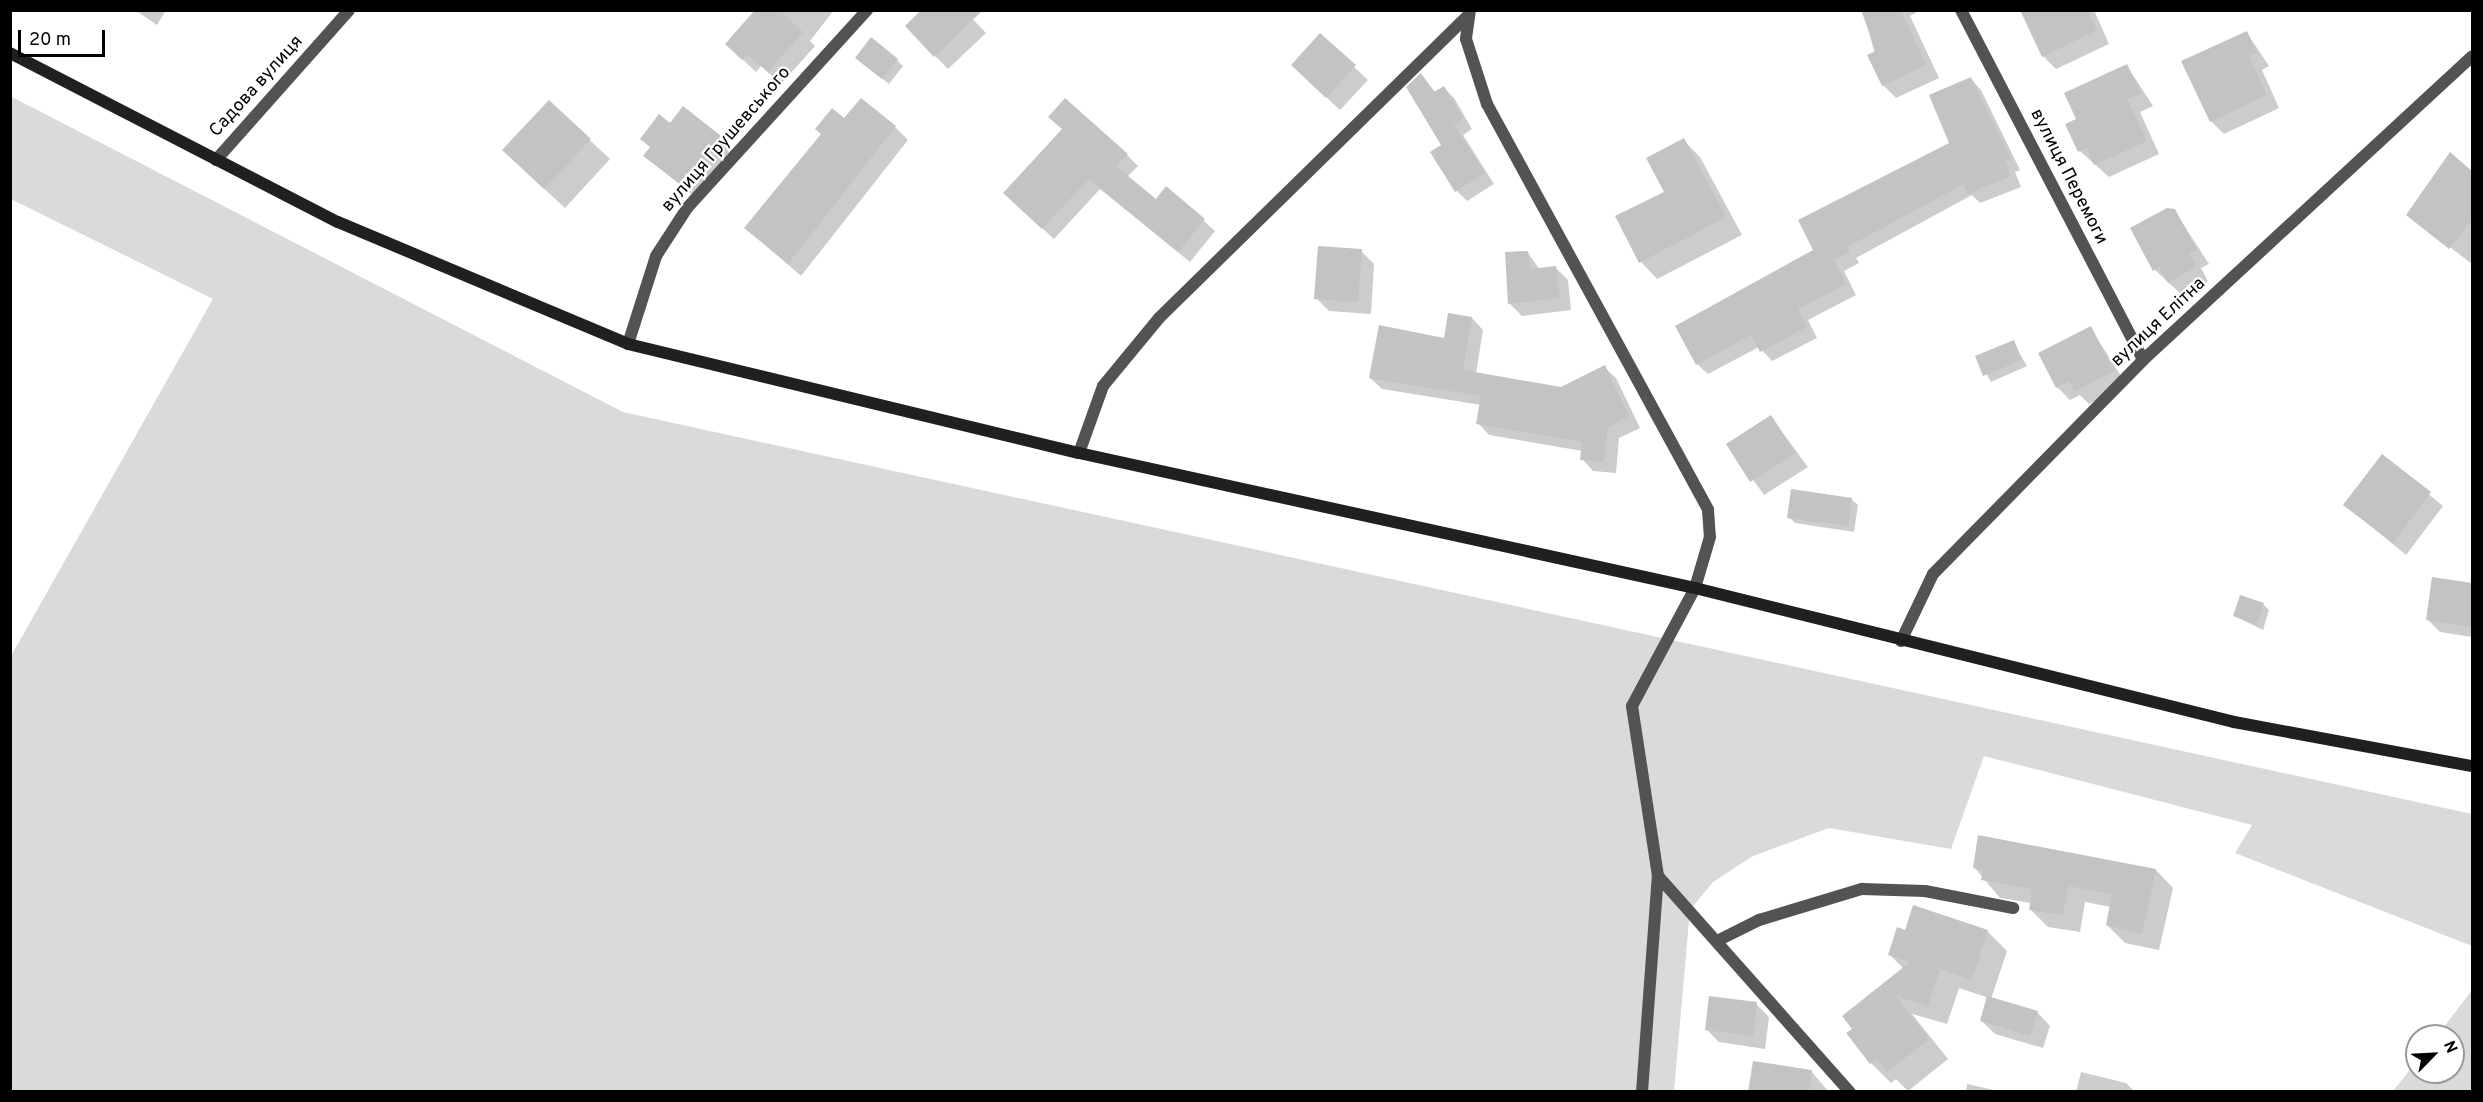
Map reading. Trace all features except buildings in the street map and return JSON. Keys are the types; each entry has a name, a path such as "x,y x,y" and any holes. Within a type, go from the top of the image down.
{"main road":[{"path":"10,53 216,160 451,273 628,344 1079,453 1695,588 2234,722 2472,766"}],"street":[{"name":"Садова вулиця","path":"216,160 349,10"},
{"name":"вулиця Грушевського","path":"628,344 656,256 687,208 867,10"},
{"name":"вулиця Перемоги","path":"1961,10 2143,360"},
{"path":"1079,453 1103,386 1159,318 1469,13"},
{"path":"1469,13 1466,39 1487,104 1708,510 1710,537 1695,588 1632,706 1658,876 1642,1092"},
{"name":"вулиця Елітна","path":"1901,641 1933,574 2143,360 2472,56"},
{"path":"1658,876 1719,940 1850,1092"},
{"path":"1719,940 1759,920 1862,889 1925,891 2013,908"}],"shaded area":[{"path":"10,96 623,412 2472,814 2472,946 2235,853 2252,825 1984,756 1951,849 1829,828 1753,856 1713,882 1690,910 1674,1091 11,1091 11,656 213,299 11,199"},
{"path":"2472,990 2472,1091 2393,1091 2405,1076 2405,1084 2465,1084 2465,1024 2446,1024"}]}
